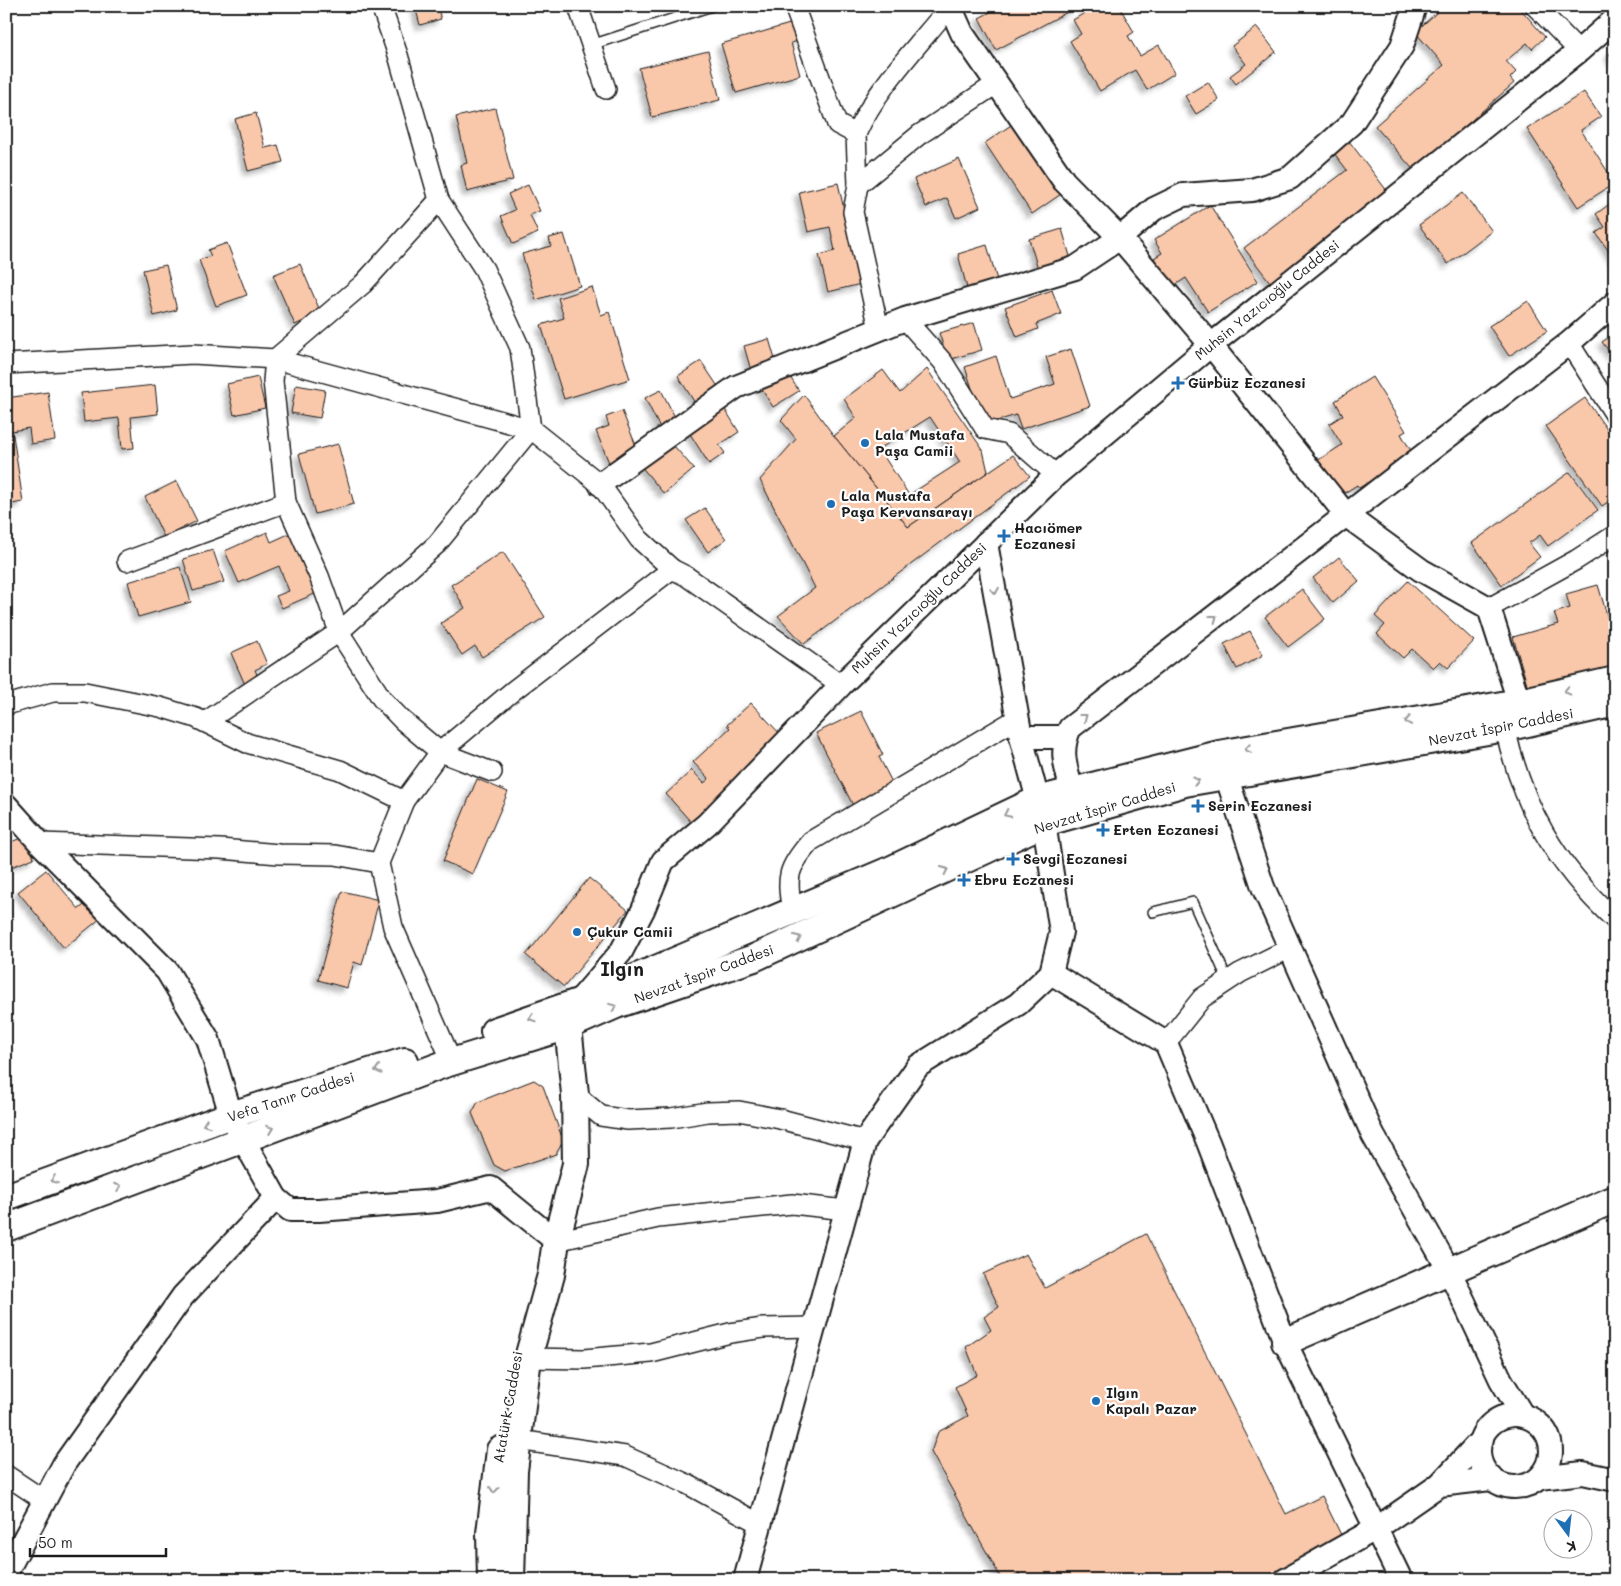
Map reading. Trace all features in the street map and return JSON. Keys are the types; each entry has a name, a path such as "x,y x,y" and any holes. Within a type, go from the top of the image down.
{"main road":[{"name":"Nevzat İspir Caddesi","path":"568,1026 616,1005 754,958 1041,812 1072,791 1222,765 1615,680"},
{"name":"Nevzat İspir Caddesi","path":"578,1002 892,869 1041,812 1186,783 1222,765 1505,728 1615,703"},
{"name":"Vefa Tanır Caddesi","path":"6,1197 231,1115 446,1048 578,1002"},
{"name":"Vefa Tanır Caddesi","path":"6,1228 442,1065 568,1026"},
{"name":"Atatürk Caddesi","path":"511,1580 512,1507 528,1358 551,1275 556,1241 576,1164 575,1094 568,1026"},
{"path":"1285,1342 1615,1199"},
{"name":"Atatürk Caddesi","path":"491,1580 490,1533 497,1468 530,1283 556,1241"}],"street":[{"path":"205,722 338,632 437,544 531,429 520,348 484,268 439,200 398,55 380,6"},
{"path":"578,6 606,89"},
{"path":"794,6 837,124 856,134"},
{"path":"879,329 853,212 858,184 856,134 863,119 879,95 950,6 962,33 1064,181 1120,238 1211,345 1347,516 1421,570 1489,608 1519,702"},
{"path":"600,484 736,387 905,319 1075,268 1120,238 1154,209 1183,195 1252,190 1290,178 1352,123 1402,46 1415,6"},
{"path":"1535,6 1579,51"},
{"name":"Muhsin Yazıcıoğlu Caddesi","path":"568,1026 578,1002 621,952 643,910 663,861 707,824 841,685 1056,475 1211,345 1579,51 1615,19"},
{"path":"858,184 919,135 996,84"},
{"path":"439,200 363,284 275,359 273,381 286,502 319,576 338,632 382,700 440,752 492,772"},
{"path":"1072,791 1064,761 1063,746 1070,728 1569,343 1615,303"},
{"path":"905,319 942,362 985,429 1009,434 1056,475"},
{"path":"1569,343 1615,415"},
{"path":"6,364 193,354 275,359 531,429 600,484 639,539 672,569 686,576 841,685"},
{"path":"127,560 286,502"},
{"path":"1489,608 1576,560 1615,535"},
{"path":"745,1580 865,1141 918,1066 1018,1004 1051,973 1061,932 1041,812 1020,727 986,543"},
{"path":"446,1048 393,927 379,863 404,801 440,752 514,690 672,569"},
{"path":"6,705 53,692 85,692 160,707 205,722 246,743 340,770 404,801"},
{"path":"792,912 788,886 794,860 811,841 1020,727 1066,737"},
{"path":"1505,728 1512,759 1527,802 1547,839 1587,894 1615,920"},
{"path":"1222,765 1263,887 1373,1135 1450,1272 1501,1380 1523,1416"},
{"path":"6,805 40,843 167,971 208,1039 231,1115 243,1140 276,1198 290,1210 319,1210 437,1201 491,1188 556,1241 658,1218 792,1204 846,1210"},
{"path":"40,843 334,855 379,863"},
{"path":"1166,1043 1202,998 1228,981 1290,948"},
{"path":"1051,973 1166,1043 1208,1142 1285,1342 1401,1580"},
{"path":"575,1094 601,1116 628,1120 671,1118 708,1112 739,1111 780,1119 865,1141"},
{"path":"6,1573 64,1464 183,1296 276,1198"},
{"path":"528,1358 584,1359 651,1353 730,1333 763,1328 814,1327"},
{"path":"1284,1580 1377,1528 1439,1485 1486,1433 1498,1419 1515,1414 1532,1418 1546,1430 1552,1446 1550,1464 1540,1478 1525,1487 1507,1487 1491,1479 1481,1465 1479,1447 1486,1433 1501,1380"},
{"path":"518,1440 625,1456 679,1480 760,1524"},
{"path":"1552,1446 1583,1473"},
{"path":"1540,1478 1583,1473 1615,1480"},
{"path":"6,1475 45,1501"},
{"path":"1439,1485 1491,1479"}],"lane":[{"path":"591,45 712,6"},
{"path":"1152,912 1193,902 1228,981"}],"building":[{"path":"415,6 437,6 441,19 420,25"},
{"path":"1002,6 1074,6 1075,8 996,50 979,18"},
{"path":"1096,6 1119,6 1134,32 1128,36 1140,56 1159,45 1175,73 1147,90 1135,70 1100,91 1070,41 1081,34 1073,20"},
{"path":"1444,6 1518,6 1545,37 1532,49 1527,43 1506,61 1516,72 1510,78 1514,83 1429,158 1418,175 1375,126 1444,65 1415,32"},
{"path":"793,23 799,41 791,43 800,75 736,93 721,44"},
{"path":"1257,27 1276,52 1236,84 1230,76 1246,64 1232,46"},
{"path":"1615,50 1615,64 1609,54"},
{"path":"708,51 720,100 652,117 639,68"},
{"path":"1208,82 1219,100 1196,114 1185,96"},
{"path":"1584,92 1601,117 1581,130 1615,183 1578,207 1527,129"},
{"path":"495,108 513,180 467,192 461,165 467,163 456,117"},
{"path":"256,113 265,148 278,145 283,162 248,171 235,119"},
{"path":"1017,121 1064,192 1032,214 985,143"},
{"path":"1349,141 1391,196 1273,286 1244,248 1347,170 1334,153"},
{"path":"959,159 980,207 956,218 947,198 926,207 914,179"},
{"path":"838,183 861,284 828,292 819,255 835,251 830,227 808,232 799,192"},
{"path":"528,185 540,211 530,215 538,233 513,244 501,216 515,210 508,194"},
{"path":"1463,193 1492,231 1448,264 1419,225"},
{"path":"1615,200 1615,260 1596,233 1605,227 1596,214"},
{"path":"1210,205 1258,281 1208,312 1186,278 1172,287 1154,258 1162,253 1154,240"},
{"path":"1062,229 1072,263 1039,272 1029,239"},
{"path":"564,234 580,286 536,300 522,254 551,246 549,238"},
{"path":"227,243 247,295 216,306 199,260 211,256 208,250"},
{"path":"987,245 997,280 967,288 958,254"},
{"path":"300,264 321,313 295,325 273,275"},
{"path":"166,265 177,310 154,316 143,270"},
{"path":"592,287 601,315 609,312 630,379 564,399 541,325 564,318 558,298"},
{"path":"1052,290 1061,314 1036,324 1038,329 1017,337 1005,307"},
{"path":"1528,301 1547,331 1509,356 1489,326"},
{"path":"974,323 982,350 948,360 939,333"},
{"path":"1615,333 1615,359 1602,342"},
{"path":"769,339 777,366 752,374 744,346"},
{"path":"1071,349 1090,406 1021,429 1016,415 984,425 965,367 996,356 1010,399 1055,384 1046,357"},
{"path":"701,361 719,388 695,403 678,376"},
{"path":"785,369 799,391 773,407 759,385"},
{"name":"Lala Mustafa Paşa Camii","path":"927,369 983,450 988,472 908,527 834,436 856,418 844,399 883,370 900,393","holes":["930,417 960,462 909,495 879,449"]},
{"path":"258,377 265,408 234,415 227,384"},
{"path":"1372,377 1406,431 1401,434 1413,454 1359,488 1357,485 1335,499 1312,464 1342,445 1329,424 1343,415 1335,401"},
{"path":"155,385 158,414 131,417 134,448 122,449 119,418 84,422 81,393"},
{"path":"296,385 325,390 320,418 291,413"},
{"path":"661,390 677,421 661,430 645,398"},
{"path":"48,392 55,440 31,444 29,428 6,432 6,398"},
{"name":"Lala Mustafa Paşa Kervansarayı","path":"804,395 834,436 908,527 1013,455 1030,476 804,644 778,616 815,588 760,480 796,439 781,420"},
{"path":"1585,398 1615,441 1615,497 1602,506 1546,426"},
{"path":"723,406 739,432 719,445 725,453 709,464 687,429"},
{"path":"622,411 639,453 610,465 596,431 609,426 606,417"},
{"path":"13,435 23,502 6,505 6,436"},
{"path":"669,440 694,469 664,494 640,465"},
{"path":"338,444 354,504 315,514 299,454"},
{"path":"1570,472 1598,510 1548,546 1540,535 1529,543 1540,557 1502,585 1472,543"},
{"path":"177,481 197,521 164,537 145,497"},
{"path":"705,508 726,539 708,552 686,520"},
{"path":"267,532 271,542 293,532 319,592 282,608 276,596 289,591 279,566 239,583 225,551"},
{"path":"213,550 224,582 193,591 183,559"},
{"path":"503,552 545,617 482,657 475,646 462,655 441,623 465,608 451,585"},
{"path":"1339,557 1359,581 1333,603 1313,578"},
{"path":"180,567 191,602 138,617 128,582"},
{"path":"1408,581 1474,641 1448,668 1440,661 1433,668 1412,649 1403,658 1377,634 1385,625 1375,616"},
{"path":"1598,585 1615,642 1615,669 1530,694 1513,637 1558,624 1554,613 1570,608 1566,594"},
{"path":"1302,589 1325,619 1288,647 1265,617"},
{"path":"1250,631 1263,655 1237,669 1224,644"},
{"path":"257,641 267,664 255,670 261,683 247,689 231,653"},
{"path":"751,703 783,737 691,822 666,794 692,770 704,783 709,779 693,762 730,728 727,725"},
{"path":"861,711 883,755 879,757 896,790 856,811 816,733"},
{"path":"477,779 508,792 473,874 443,861"},
{"path":"26,836 34,858 6,869 6,844"},
{"path":"46,870 79,909 88,902 101,918 64,948 18,892"},
{"name":"Çukur Camii","path":"589,878 628,910 564,987 526,955"},
{"path":"342,891 379,900 362,965 354,962 347,988 318,980"},
{"path":"534,1080 543,1086 563,1140 556,1154 505,1171 494,1165 472,1113 478,1102"},
{"name":"Ilgın Kapalı Pazar","path":"1146,1234 1286,1514 1322,1496 1343,1539 1260,1580 1022,1580 1019,1573 1009,1580 1002,1580 931,1452 938,1432 968,1416 955,1387 977,1375 966,1347 991,1330 984,1317 999,1307 983,1274 1026,1254 1045,1288"}],"place":[{"name":"Gürbüz Eczanesi","path":"1178,383"},
{"name":"Lala Mustafa Paşa Camii","path":"865,443"},
{"name":"Lala Mustafa Paşa Kervansarayı","path":"831,504"},
{"name":"Hacıömer Eczanesi","path":"1004,536"},
{"name":"Serin Eczanesi","path":"1198,806"},
{"name":"Erten Eczanesi","path":"1103,830"},
{"name":"Sevgi Eczanesi","path":"1013,859"},
{"name":"Ebru Eczanesi","path":"964,880"},
{"name":"Çukur Camii","path":"577,932"},
{"name":"Ilgın Kapalı Pazar","path":"1096,1401"}],"district":[{"name":"Ilgın","path":"622,969"}]}
